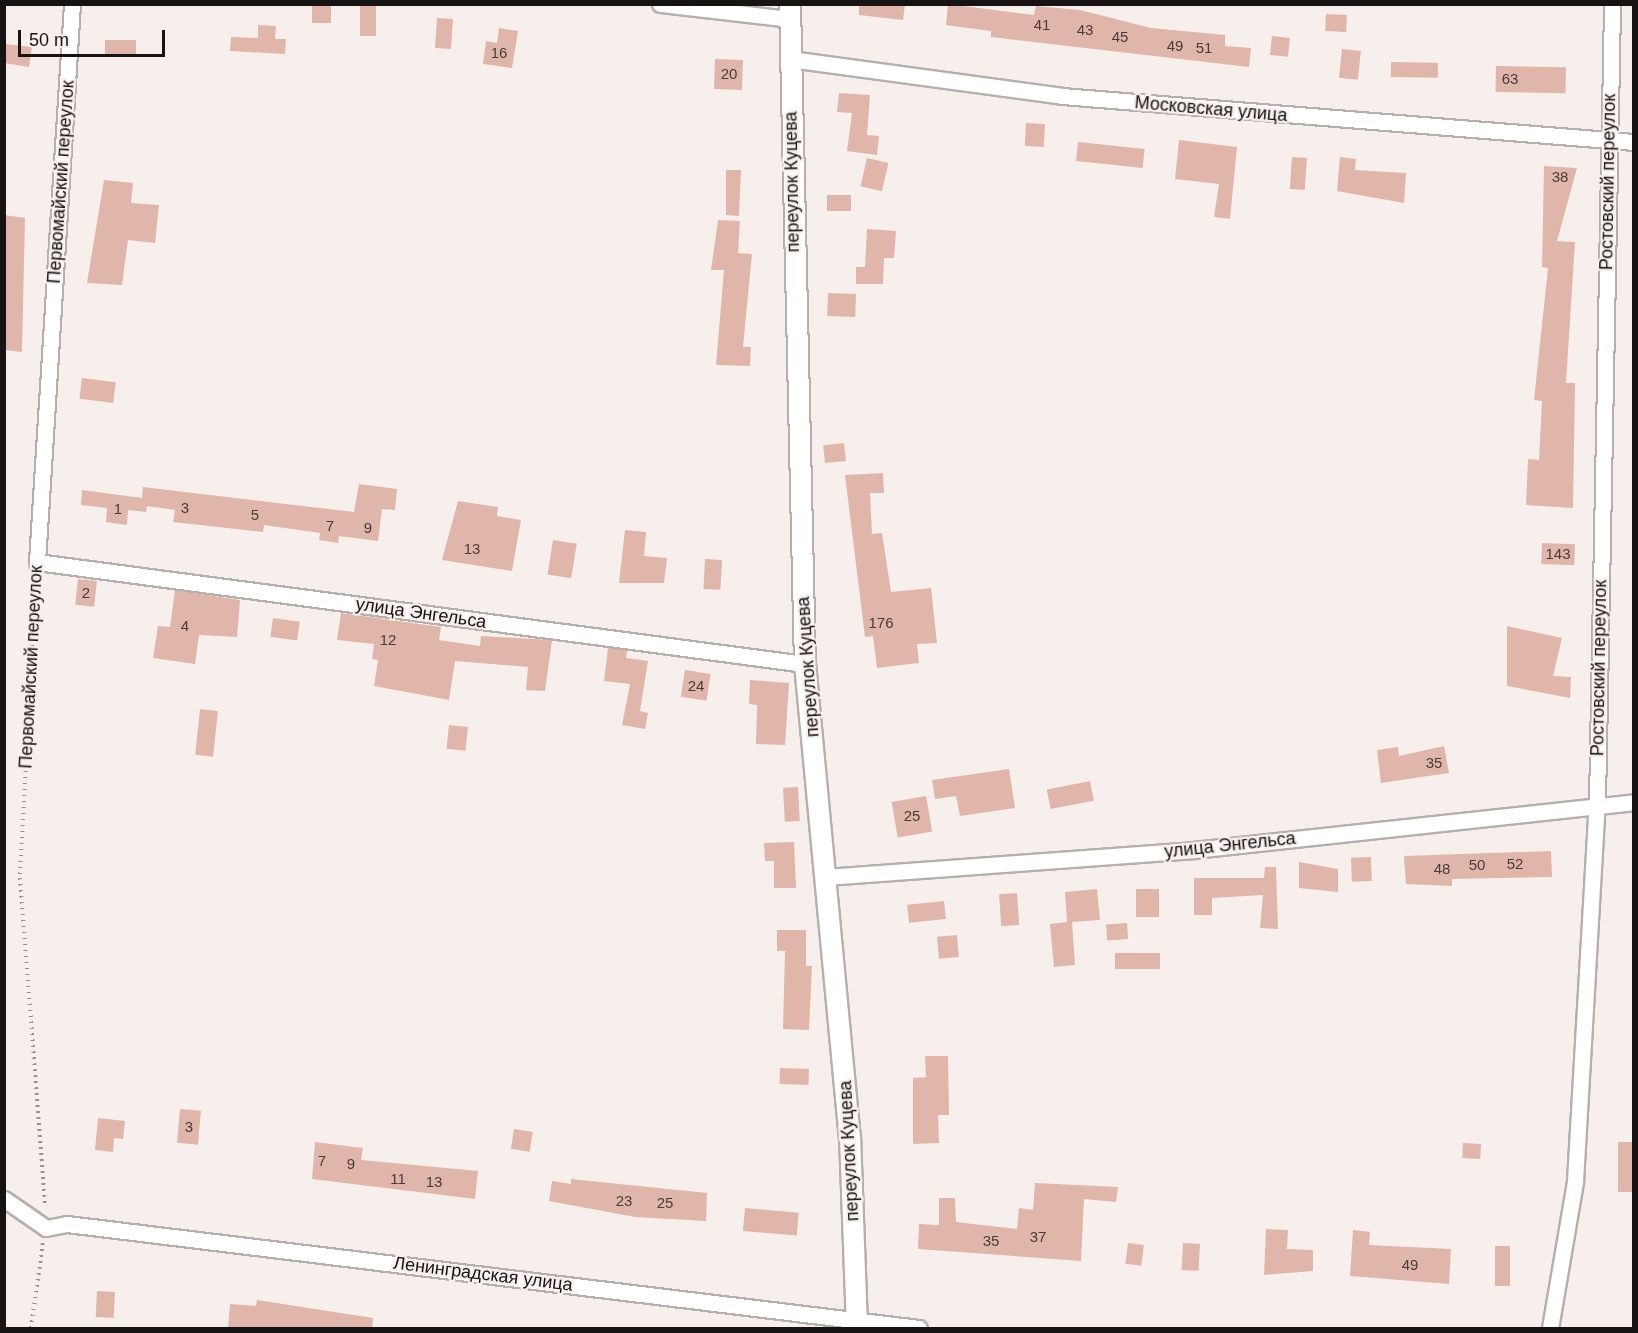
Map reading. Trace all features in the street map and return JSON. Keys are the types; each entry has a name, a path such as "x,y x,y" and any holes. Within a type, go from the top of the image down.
{"street":[{"name":"Первомайский переулок","path":"37,562 72,4"},
{"path":"660,4 790,12"},
{"name":"Ростовский переулок","path":"1550,1329 1575,1181 1597,802 1612,4"},
{"name":"переулок Куцева","path":"790,12 805,664 850,1136 857,1324"},
{"name":"Московская улица","path":"790,60 1062,96 1608,142 1634,142"},
{"name":"улица Энгельса","path":"37,562 805,664"},
{"name":"улица Энгельса","path":"826,877 1194,850 1597,802 1634,802"},
{"path":"4,1199 46,1228"},
{"name":"Ленинградская улица","path":"46,1228 67,1224 857,1324 919,1329"}],"path":[{"name":"Первомайский переулок","path":"31,1329 46,1228 20,878 37,562"}],"building":[{"path":"312,4 331,4 331,23 312,23"},
{"path":"360,4 376,4 376,36 360,36"},
{"path":"859,4 905,4 903,20 859,15"},
{"path":"948,4 1034,15 1036,6 1080,10 1151,28 1225,35 1225,46 1251,48 1249,67 991,37 991,31 946,25"},
{"path":"1326,14 1347,15 1346,32 1325,31"},
{"path":"437,18 453,19 451,49 435,48"},
{"path":"258,25 276,26 275,39 286,39 285,54 230,51 231,37 258,38"},
{"path":"499,28 518,31 512,68 483,64 486,41 497,43"},
{"path":"1272,36 1290,38 1288,57 1270,55"},
{"path":"105,40 136,40 136,56 105,56"},
{"path":"4,44 32,47 29,67 4,63"},
{"path":"1342,49 1361,51 1358,80 1339,78"},
{"path":"715,59 743,60 742,90 714,89"},
{"path":"1391,62 1438,63 1438,78 1391,77"},
{"path":"1496,66 1566,67 1566,93 1496,92"},
{"path":"839,93 870,95 867,135 879,136 877,155 847,151 852,113 837,112"},
{"path":"1026,123 1045,124 1044,147 1025,146"},
{"path":"1179,140 1237,147 1230,219 1214,217 1219,184 1175,179"},
{"path":"1078,142 1145,149 1143,168 1076,161"},
{"path":"1292,157 1307,158 1305,190 1290,189"},
{"path":"1340,157 1356,159 1355,170 1406,173 1404,203 1337,191"},
{"path":"867,158 888,163 882,191 860,186"},
{"path":"1544,166 1577,168 1557,241 1575,242 1566,383 1575,383 1573,508 1526,505 1528,459 1539,460 1542,401 1534,400 1548,268 1542,267"},
{"path":"726,170 741,170 739,216 726,215"},
{"path":"104,180 133,183 131,203 159,205 155,243 128,240 122,285 87,283"},
{"path":"827,195 851,195 851,211 827,211"},
{"path":"4,215 25,218 22,352 4,350"},
{"path":"718,220 740,221 738,253 752,254 743,347 751,347 750,366 716,365 724,270 711,270"},
{"path":"867,229 896,231 894,258 884,258 883,284 856,284 856,267 865,267"},
{"path":"828,293 856,294 855,317 827,316"},
{"path":"82,378 116,382 113,403 79,399"},
{"path":"844,443 846,461 825,463 823,445"},
{"path":"883,473 884,493 870,493 872,534 882,533 891,592 931,588 937,643 917,644 919,663 877,668 873,636 865,637 845,475"},
{"path":"359,484 397,489 395,510 382,509 378,541 339,536 338,543 319,540 320,533 264,525 263,532 173,522 175,510 147,506 146,512 128,510 127,525 106,522 107,508 81,505 82,490 142,498 143,487 354,512"},
{"path":"458,501 498,507 497,516 521,520 512,571 442,560"},
{"path":"625,530 646,532 644,556 667,558 664,583 619,583"},
{"path":"553,540 577,544 571,578 548,575"},
{"path":"1542,543 1575,544 1574,565 1541,564"},
{"path":"705,559 722,560 720,590 703,589"},
{"path":"78,579 97,581 94,607 75,605"},
{"path":"175,590 240,600 237,637 199,635 195,664 153,658 158,626 170,627"},
{"path":"341,613 441,627 439,640 480,646 481,636 552,640 545,691 526,690 528,667 455,661 449,700 374,686 378,660 372,659 374,644 337,640"},
{"path":"273,618 300,622 297,641 270,637"},
{"path":"1507,626 1562,638 1553,676 1571,677 1570,698 1507,686"},
{"path":"608,648 627,650 626,658 648,661 640,711 648,713 645,729 622,725 630,684 604,681"},
{"path":"685,670 711,674 706,701 681,697"},
{"path":"750,680 789,683 785,745 756,744 757,705 749,704"},
{"path":"200,709 218,711 213,757 195,755"},
{"path":"449,725 468,727 465,751 446,749"},
{"path":"1444,746 1449,773 1381,783 1377,750 1398,747 1399,756"},
{"path":"1009,769 1015,808 960,816 956,796 935,799 932,780"},
{"path":"1090,781 1094,801 1051,809 1047,789"},
{"path":"798,787 800,821 785,822 783,788"},
{"path":"926,796 932,831 898,838 892,802"},
{"path":"794,842 796,888 774,888 774,861 765,861 764,843"},
{"path":"1551,851 1552,877 1452,879 1452,886 1406,884 1404,856"},
{"path":"1371,857 1372,881 1352,882 1351,858"},
{"path":"1299,862 1338,869 1338,892 1299,888"},
{"path":"1265,867 1276,867 1278,929 1260,928 1263,895 1212,898 1212,915 1194,915 1194,878 1264,878"},
{"path":"1097,889 1100,920 1072,922 1075,965 1054,967 1050,924 1067,922 1065,892"},
{"path":"1136,889 1159,889 1159,917 1136,917"},
{"path":"1017,893 1019,925 1001,926 999,894"},
{"path":"944,901 946,919 909,923 907,905"},
{"path":"1127,923 1128,939 1107,940 1106,924"},
{"path":"777,930 806,930 806,966 812,966 809,1030 783,1029 785,951 777,951"},
{"path":"957,935 959,957 939,959 937,937"},
{"path":"1115,953 1160,953 1160,969 1115,969"},
{"path":"925,1056 948,1056 949,1115 938,1115 939,1143 913,1144 913,1078 926,1077"},
{"path":"780,1068 809,1069 808,1085 779,1084"},
{"path":"180,1109 201,1111 198,1145 177,1143"},
{"path":"98,1118 125,1121 123,1139 114,1138 113,1152 95,1150"},
{"path":"514,1129 533,1132 530,1152 511,1149"},
{"path":"315,1142 363,1148 361,1160 478,1171 475,1199 312,1179"},
{"path":"1618,1142 1634,1142 1634,1192 1618,1192"},
{"path":"1463,1143 1481,1144 1480,1159 1462,1158"},
{"path":"571,1179 707,1193 706,1221 635,1217 549,1201 552,1181 571,1184"},
{"path":"1035,1183 1118,1187 1116,1202 1084,1199 1081,1261 918,1249 919,1224 939,1225 939,1198 955,1198 956,1222 1017,1229 1019,1208 1033,1210"},
{"path":"745,1208 799,1213 797,1236 743,1231"},
{"path":"1266,1229 1288,1230 1287,1249 1313,1250 1313,1271 1264,1275"},
{"path":"1353,1230 1370,1232 1369,1245 1451,1249 1449,1284 1350,1276"},
{"path":"1128,1243 1144,1245 1141,1266 1125,1264"},
{"path":"1183,1243 1200,1244 1199,1271 1182,1270"},
{"path":"1495,1246 1510,1246 1510,1286 1495,1286"},
{"path":"97,1291 115,1292 114,1318 96,1317"},
{"path":"257,1300 373,1318 372,1329 228,1329 230,1304 256,1306"}]}
